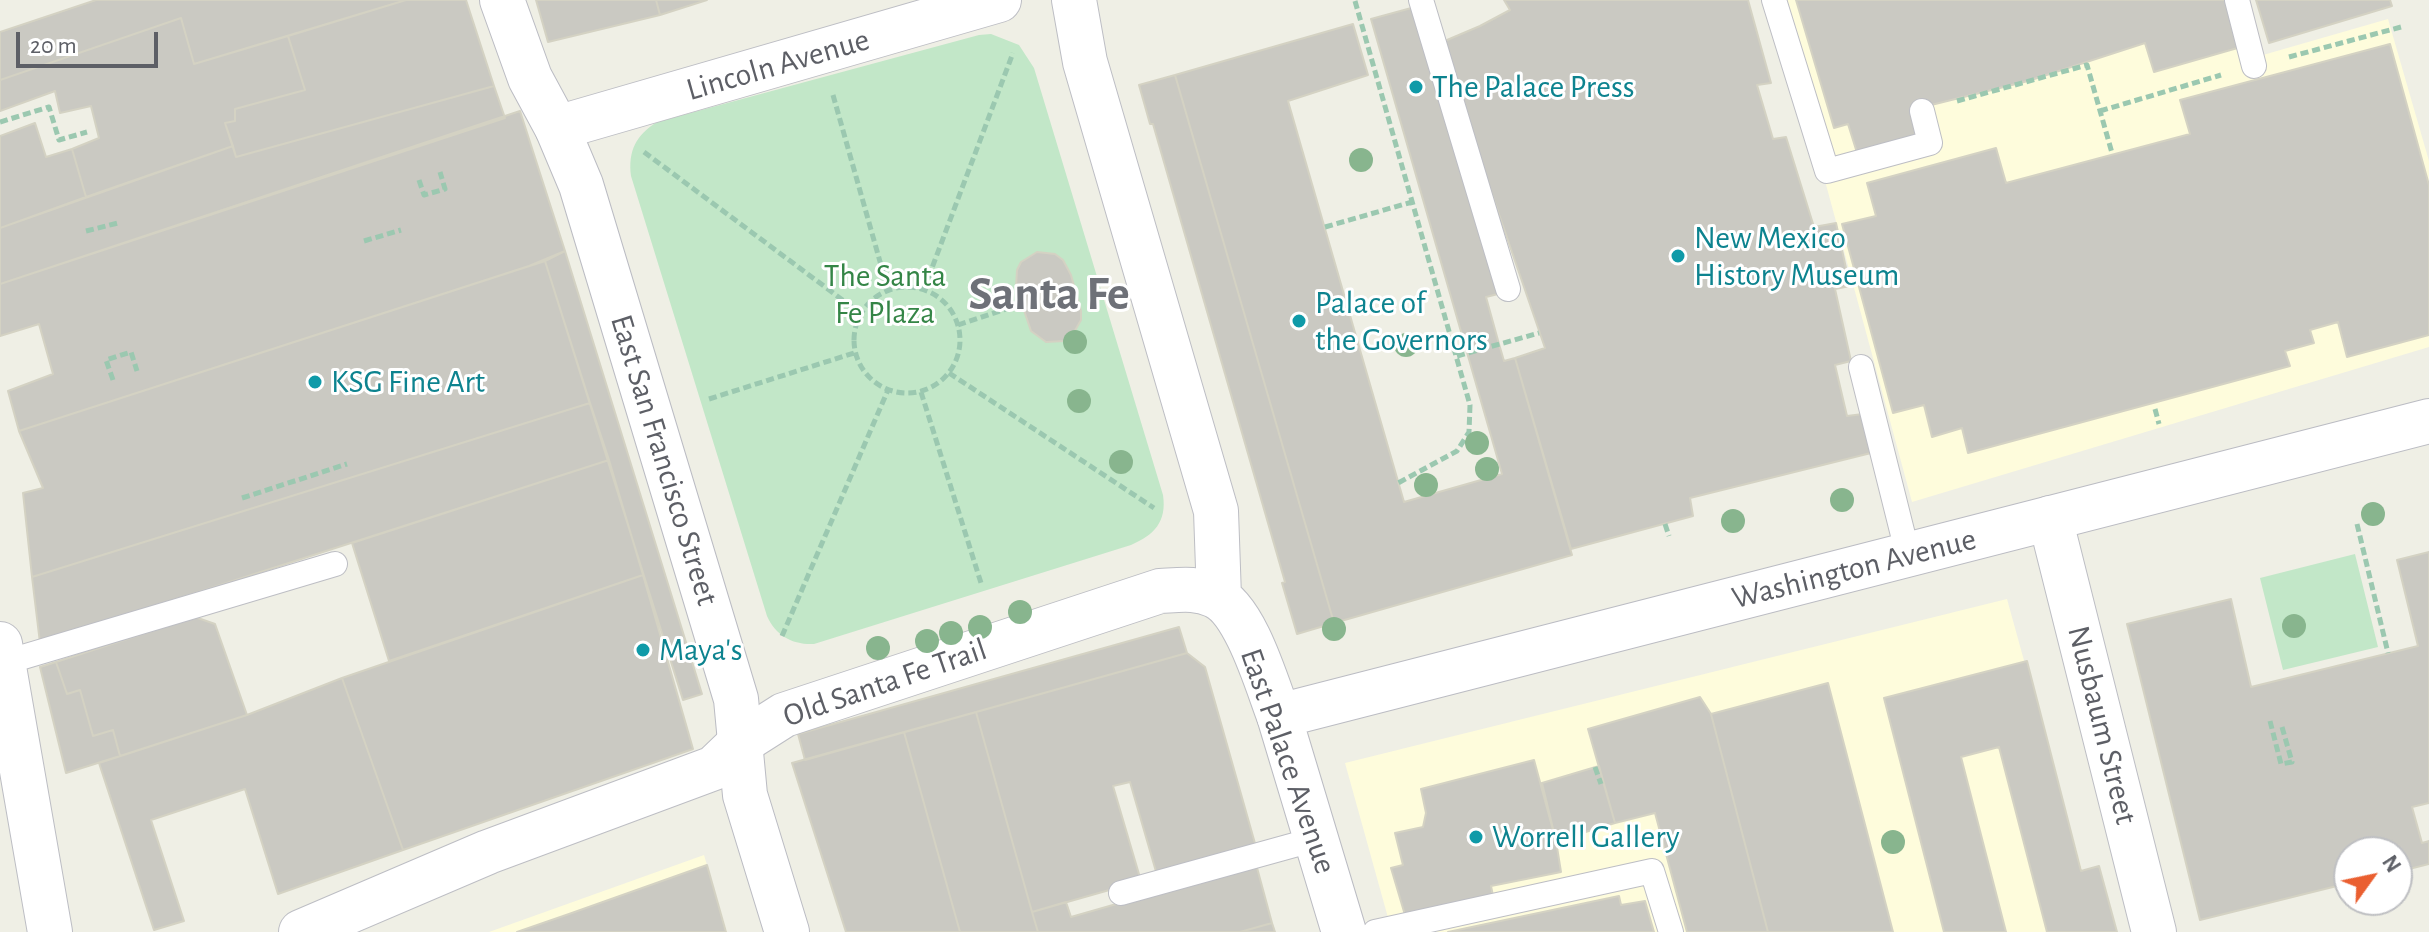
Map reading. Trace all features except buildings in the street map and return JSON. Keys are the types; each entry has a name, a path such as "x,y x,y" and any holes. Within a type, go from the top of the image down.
{"street":[{"name":"East San Francisco Street","path":"502,0 530,78 557,128 581,185 732,684 745,795 787,932"},
{"name":"Lincoln Avenue","path":"557,128 999,0"},
{"path":"1074,0 1085,62 1216,511 1219,597"},
{"name":"Washington Avenue","path":"1279,716 2429,421"},
{"name":"Nusbaum Street","path":"2050,518 2154,932"},
{"name":"Old Santa Fe Trail","path":"301,932 488,852 714,768 740,743 784,715 813,703 1160,591 1199,590 1219,597"},
{"name":"East Palace Avenue","path":"1219,597 1237,615 1279,716 1344,932"},
{"path":"2,654 50,932"}],"lane":[{"path":"1421,0 1508,289"},
{"path":"1774,0 1827,171 1930,143 1922,111"},
{"path":"2237,0 2254,66"},
{"path":"1861,367 1908,555"},
{"path":"2,654 335,564"},
{"path":"1121,893 1316,839"},
{"path":"1375,932 1652,871 1671,932"}],"path":[{"path":"1355,1 1470,405 1469,432 1457,451 1398,483"},
{"path":"924,289 1013,53"},
{"path":"1922,111 2087,65 2112,153"},
{"path":"833,94 888,290"},
{"path":"0,122 49,107 59,140 87,132"},
{"path":"634,144 860,313"},
{"path":"419,180 424,195 445,189 440,172"},
{"path":"1325,227 1412,202"},
{"path":"86,231 118,223"},
{"path":"364,241 401,230"},
{"path":"905,287 924,289 944,303 958,325 961,342 949,373 921,392 905,394 888,390 873,381 854,353 854,331 860,313 872,300 888,290 905,287"},
{"path":"958,325 1021,304"},
{"path":"1457,356 1539,333"},
{"path":"113,380 106,360 131,352 137,371"},
{"path":"709,399 854,353"},
{"path":"949,373 1154,508"},
{"path":"782,636 888,390"},
{"path":"921,392 981,583"},
{"path":"2155,409 2159,424"},
{"path":"242,498 347,464"},
{"path":"1665,524 1669,536"},
{"path":"2357,524 2388,653"},
{"path":"2270,721 2281,764 2292,762 2282,727"},
{"path":"1595,767 1601,784"}],"shaded area":[{"path":"1776,0 2247,0 2263,55 2388,19 2429,161 2429,347 1912,502"},
{"path":"2007,599 2099,932 1392,932 1345,763"},
{"path":"704,855 727,932 489,932"}],"green space":[{"name":"The Santa Fe Plaza","path":"991,34 1019,45 1034,68 1163,495 1161,520 1146,537 1131,545 814,644 792,641 775,629 767,616 631,176 632,151 644,132 657,122"},
{"path":"2355,554 2378,647 2283,670 2260,578"}],"place":[{"name":"The Palace Press","path":"1416,87"},
{"name":"New Mexico History Museum","path":"1678,256"},
{"name":"Palace of the Governors","path":"1299,321"},
{"name":"KSG Fine Art","path":"315,382"},
{"name":"Maya's","path":"643,650"},
{"name":"Worrell Gallery","path":"1476,837"}],"district":[{"name":"Santa Fe","path":"1049,295"}]}
